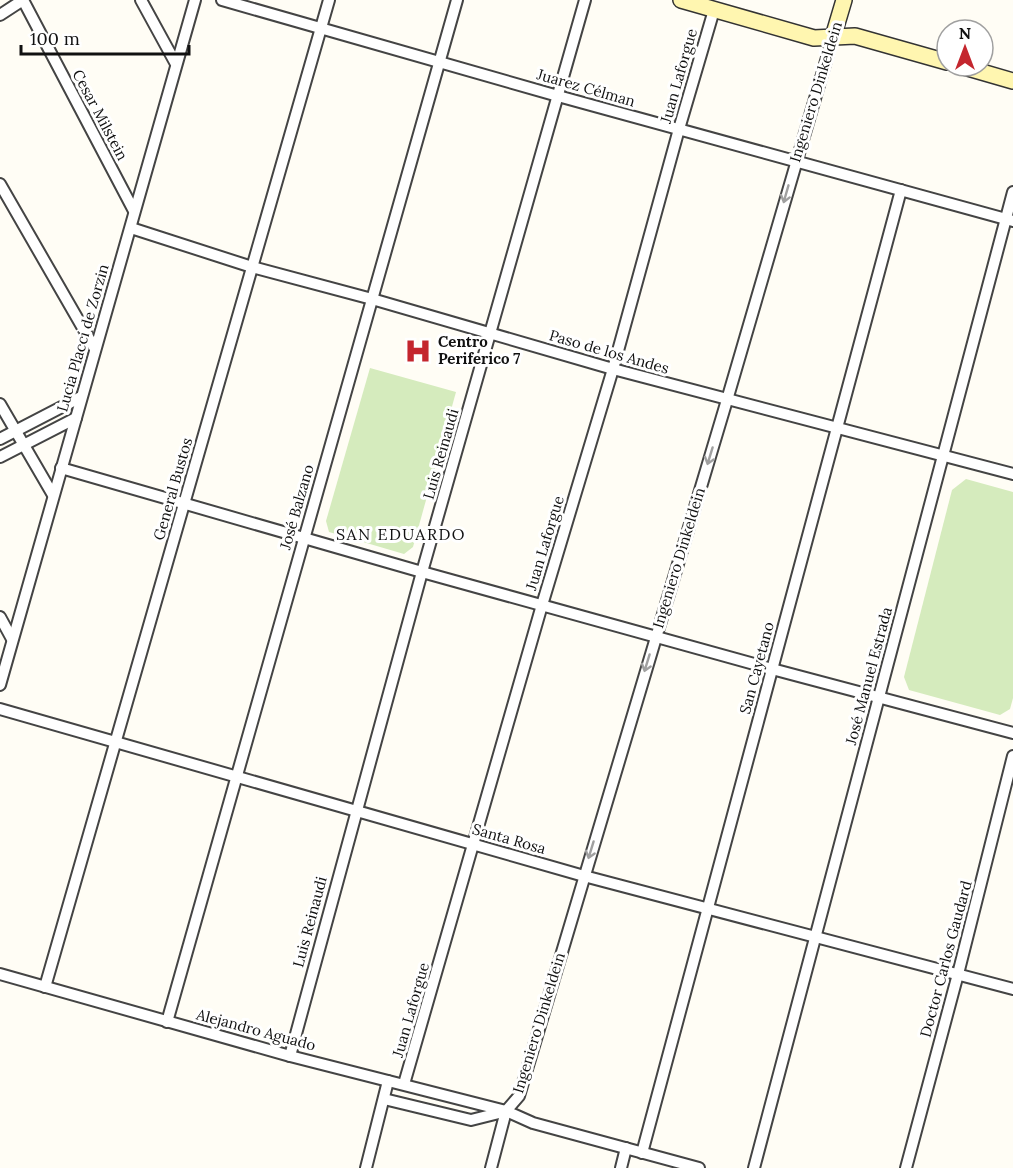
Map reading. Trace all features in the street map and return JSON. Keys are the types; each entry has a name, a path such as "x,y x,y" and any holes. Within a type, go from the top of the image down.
{"main road":[{"path":"681,0 813,38 855,36 935,59"},
{"name":"Ingeniero Dinkeldein","path":"833,37 844,0"},
{"path":"995,76 1013,81"}],"street":[{"path":"0,15 23,0"},
{"name":"Cesar Milstein","path":"23,0 134,211"},
{"path":"141,0 176,64"},
{"name":"Lucia Placci de Zorzin","path":"0,686 195,0"},
{"name":"Juarez Célman","path":"222,0 558,96 1009,220"},
{"name":"General Bustos","path":"45,987 329,0"},
{"name":"José Balzano","path":"167,1022 457,0"},
{"name":"Luis Reinaudi","path":"290,1056 422,572 585,0"},
{"name":"Juan Laforgue","path":"404,1084 475,845 542,605 613,369 714,10"},
{"name":"Ingeniero Dinkeldein","path":"491,1168 506,1111 519,1096 833,37"},
{"path":"0,184 95,349"},
{"name":"San Cayetano","path":"642,1153 900,190"},
{"name":"José Manuel Estrada","path":"754,1168 817,937 942,455 1009,220 1013,192"},
{"name":"Paso de los Andes","path":"131,228 252,267 372,299 491,335 727,400 1013,474"},
{"path":"0,439 81,397"},
{"path":"0,404 53,495"},
{"path":"0,457 75,418"},
{"path":"61,468 422,572 1013,733"},
{"path":"0,617 12,639"},
{"name":"Santa Rosa","path":"0,709 584,876 1013,989"},
{"name":"Doctor Carlos Gaudard","path":"906,1168 1013,756"},
{"name":"Alejandro Aguado","path":"0,974 290,1056 506,1111 533,1123 699,1168"},
{"path":"366,1168 388,1081"},
{"path":"384,1099 471,1120 506,1111"},
{"path":"621,1168 626,1148"}],"green space":[{"path":"370,368 456,392 413,547 404,554 329,532 326,521"},
{"path":"966,479 1013,492 1013,698 1010,709 1000,715 909,690 904,677 952,490"}],"place":[{"name":"Centro Periferico 7","path":"418,351"}],"district":[{"name":"SAN EDUARDO","path":"401,534"}]}
